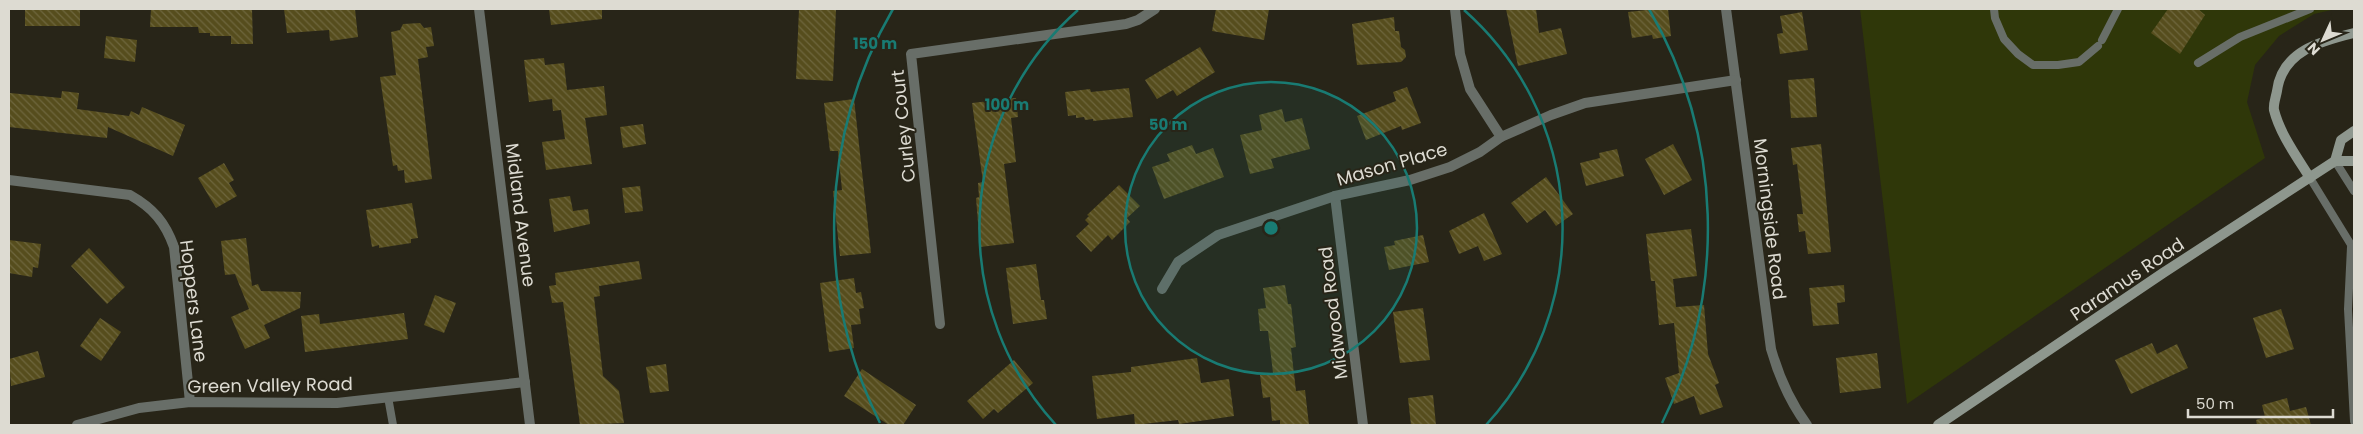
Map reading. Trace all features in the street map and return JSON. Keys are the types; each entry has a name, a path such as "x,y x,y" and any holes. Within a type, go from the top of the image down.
{"main road":[{"path":"2310,178 2283,134 2274,108 2277,86 2286,66 2303,50 2329,39 2354,33"},
{"path":"2354,131 2341,140 2335,161 2354,162"},
{"name":"Paramus Road","path":"1938,425 2335,161"}],"street":[{"name":"Midland Avenue","path":"478,9 530,425"},
{"name":"Curley Court","path":"940,324 911,54 1126,24 1138,20 1155,9"},
{"path":"1455,9 1460,54 1470,90 1501,137"},
{"name":"Morningside Road","path":"1726,9 1771,349 1779,377 1794,408 1807,425"},
{"name":"Mason Place","path":"1162,289 1178,262 1218,235 1335,196 1410,180 1450,166 1480,152 1501,137 1551,115 1585,104 1736,80"},
{"name":"Hoppers Lane","path":"9,180 130,195 146,203 158,215 168,231 174,247 190,402"},
{"name":"Midwood Road","path":"1335,196 1363,425"},
{"name":"Green Valley Road","path":"77,425 139,408 190,402 328,403 525,382"}],"lane":[{"path":"1994,9 1995,18 2004,39 2018,54 2033,65 2058,65 2079,62 2100,43 2118,9"},
{"path":"2198,63 2240,37 2310,9"},
{"path":"2335,161 2354,191"},
{"path":"2310,178 2353,248 2348,309 2354,421"},
{"path":"388,397 394,425"}],"green space":[{"path":"1860,9 2336,9 2314,14 2279,36 2255,65 2247,102 2265,158 1907,404"}],"building":[{"path":"25,9 80,9 80,26 25,26"},
{"path":"151,9 252,9 253,44 231,44 231,36 210,36 210,33 199,33 198,27 150,27"},
{"path":"284,9 355,9 358,37 330,41 329,30 287,33"},
{"path":"549,9 602,9 602,19 551,25"},
{"path":"799,9 836,9 833,81 796,79"},
{"path":"1216,9 1269,9 1264,40 1212,31"},
{"path":"1506,9 1536,9 1539,33 1561,28 1567,54 1518,66"},
{"path":"1668,9 1671,36 1653,39 1652,35 1632,38 1628,12"},
{"path":"2168,9 2198,9 2205,15 2180,54 2151,33"},
{"path":"1802,12 1808,50 1780,54 1777,34 1783,33 1780,16"},
{"path":"1394,17 1395,31 1399,31 1401,47 1405,50 1406,57 1401,62 1357,65 1352,24"},
{"path":"420,23 424,28 431,27 434,46 426,47 428,57 418,59 432,179 405,183 404,170 398,171 397,165 393,166 380,77 396,75 391,32 400,30 403,24"},
{"path":"106,36 137,40 135,62 104,58"},
{"path":"1200,47 1215,72 1177,96 1173,90 1157,99 1145,80"},
{"path":"544,58 545,65 564,63 567,90 604,86 607,115 585,118 592,164 546,170 542,142 565,139 561,110 553,111 552,99 529,102 524,60"},
{"path":"1814,78 1817,117 1791,118 1788,80"},
{"path":"1407,87 1421,123 1402,130 1401,126 1366,140 1357,116 1396,101 1393,92"},
{"path":"1129,88 1133,117 1093,121 1093,119 1085,120 1084,117 1076,118 1076,115 1068,116 1065,92 1090,89 1091,92"},
{"path":"62,91 79,93 77,109 129,116 131,111 139,115 142,107 185,125 173,156 108,127 107,138 9,127 10,93 61,98"},
{"path":"1016,98 1018,117 1011,118 1016,162 1004,164 1014,243 980,247 976,198 979,197 978,183 983,182 972,103"},
{"path":"854,99 871,253 840,256 833,191 842,190 838,151 830,151 824,103"},
{"path":"1282,109 1285,122 1302,118 1310,149 1271,159 1274,168 1250,174 1240,135 1262,130 1259,115"},
{"path":"643,124 646,144 623,148 620,127"},
{"path":"1673,144 1692,180 1664,195 1645,159"},
{"path":"1821,144 1831,252 1808,254 1805,231 1799,232 1797,214 1803,214 1797,164 1793,165 1791,148"},
{"path":"1192,145 1196,154 1213,148 1224,177 1164,199 1152,167 1170,161 1167,154"},
{"path":"1617,149 1624,176 1586,186 1580,163 1600,158 1599,153"},
{"path":"224,163 234,180 229,183 237,196 216,208 198,178"},
{"path":"1546,177 1573,214 1556,226 1545,210 1527,223 1511,203"},
{"path":"1119,185 1140,206 1127,218 1130,222 1112,240 1108,235 1091,252 1076,236 1089,224 1085,220 1089,216 1087,215"},
{"path":"640,186 643,211 625,213 622,188"},
{"path":"570,196 573,211 588,209 590,224 554,232 549,199"},
{"path":"412,203 418,238 411,239 411,243 379,248 379,245 372,247 366,210"},
{"path":"1484,213 1502,254 1484,261 1478,246 1459,254 1449,231"},
{"path":"1691,229 1697,276 1673,279 1676,307 1704,305 1708,354 1719,383 1715,385 1723,407 1700,415 1694,396 1674,404 1665,378 1679,373 1674,323 1659,325 1655,281 1651,281 1646,234"},
{"path":"1423,235 1429,262 1389,270 1384,247 1395,245 1394,241"},
{"path":"246,238 252,286 258,284 261,291 301,292 300,308 264,325 270,338 245,349 231,317 249,309 235,274 225,275 221,241"},
{"path":"9,240 41,244 38,268 33,267 32,277 9,273"},
{"path":"89,248 125,287 107,304 71,266"},
{"path":"639,261 642,279 599,286 600,296 594,297 603,376 619,391 624,423 580,425 563,302 552,303 549,286 556,285 555,273"},
{"path":"1036,264 1041,300 1044,300 1047,319 1013,324 1006,268"},
{"path":"854,278 856,293 861,292 864,308 859,309 861,324 851,325 854,348 829,352 820,283"},
{"path":"1285,285 1288,304 1291,304 1296,347 1291,348 1296,391 1305,390 1309,425 1280,425 1280,420 1272,421 1270,397 1263,398 1260,375 1273,373 1268,331 1260,331 1258,309 1266,308 1263,288"},
{"path":"1844,285 1845,302 1837,303 1839,324 1813,326 1809,288"},
{"path":"435,295 456,303 444,333 424,325"},
{"path":"1423,308 1430,360 1400,363 1393,312"},
{"path":"2281,309 2294,349 2266,358 2253,318"},
{"path":"404,313 408,339 305,352 301,316 319,314 320,324"},
{"path":"100,318 121,332 101,361 80,346"},
{"path":"2152,343 2157,354 2177,344 2188,368 2131,394 2115,360"},
{"path":"38,351 45,377 11,386 9,359"},
{"path":"1877,353 1881,388 1840,393 1836,358"},
{"path":"1197,358 1201,383 1229,379 1234,416 1179,424 1178,420 1135,425 1134,414 1097,419 1092,376 1131,372 1131,367"},
{"path":"1014,360 1033,383 998,413 994,409 983,419 967,401"},
{"path":"666,364 669,391 650,393 646,367"},
{"path":"862,369 916,405 903,425 889,425 844,396"},
{"path":"1433,395 1436,425 1411,425 1408,398"},
{"path":"2287,398 2290,411 2306,407 2311,425 2257,425 2256,420 2265,417 2262,405"}]}
